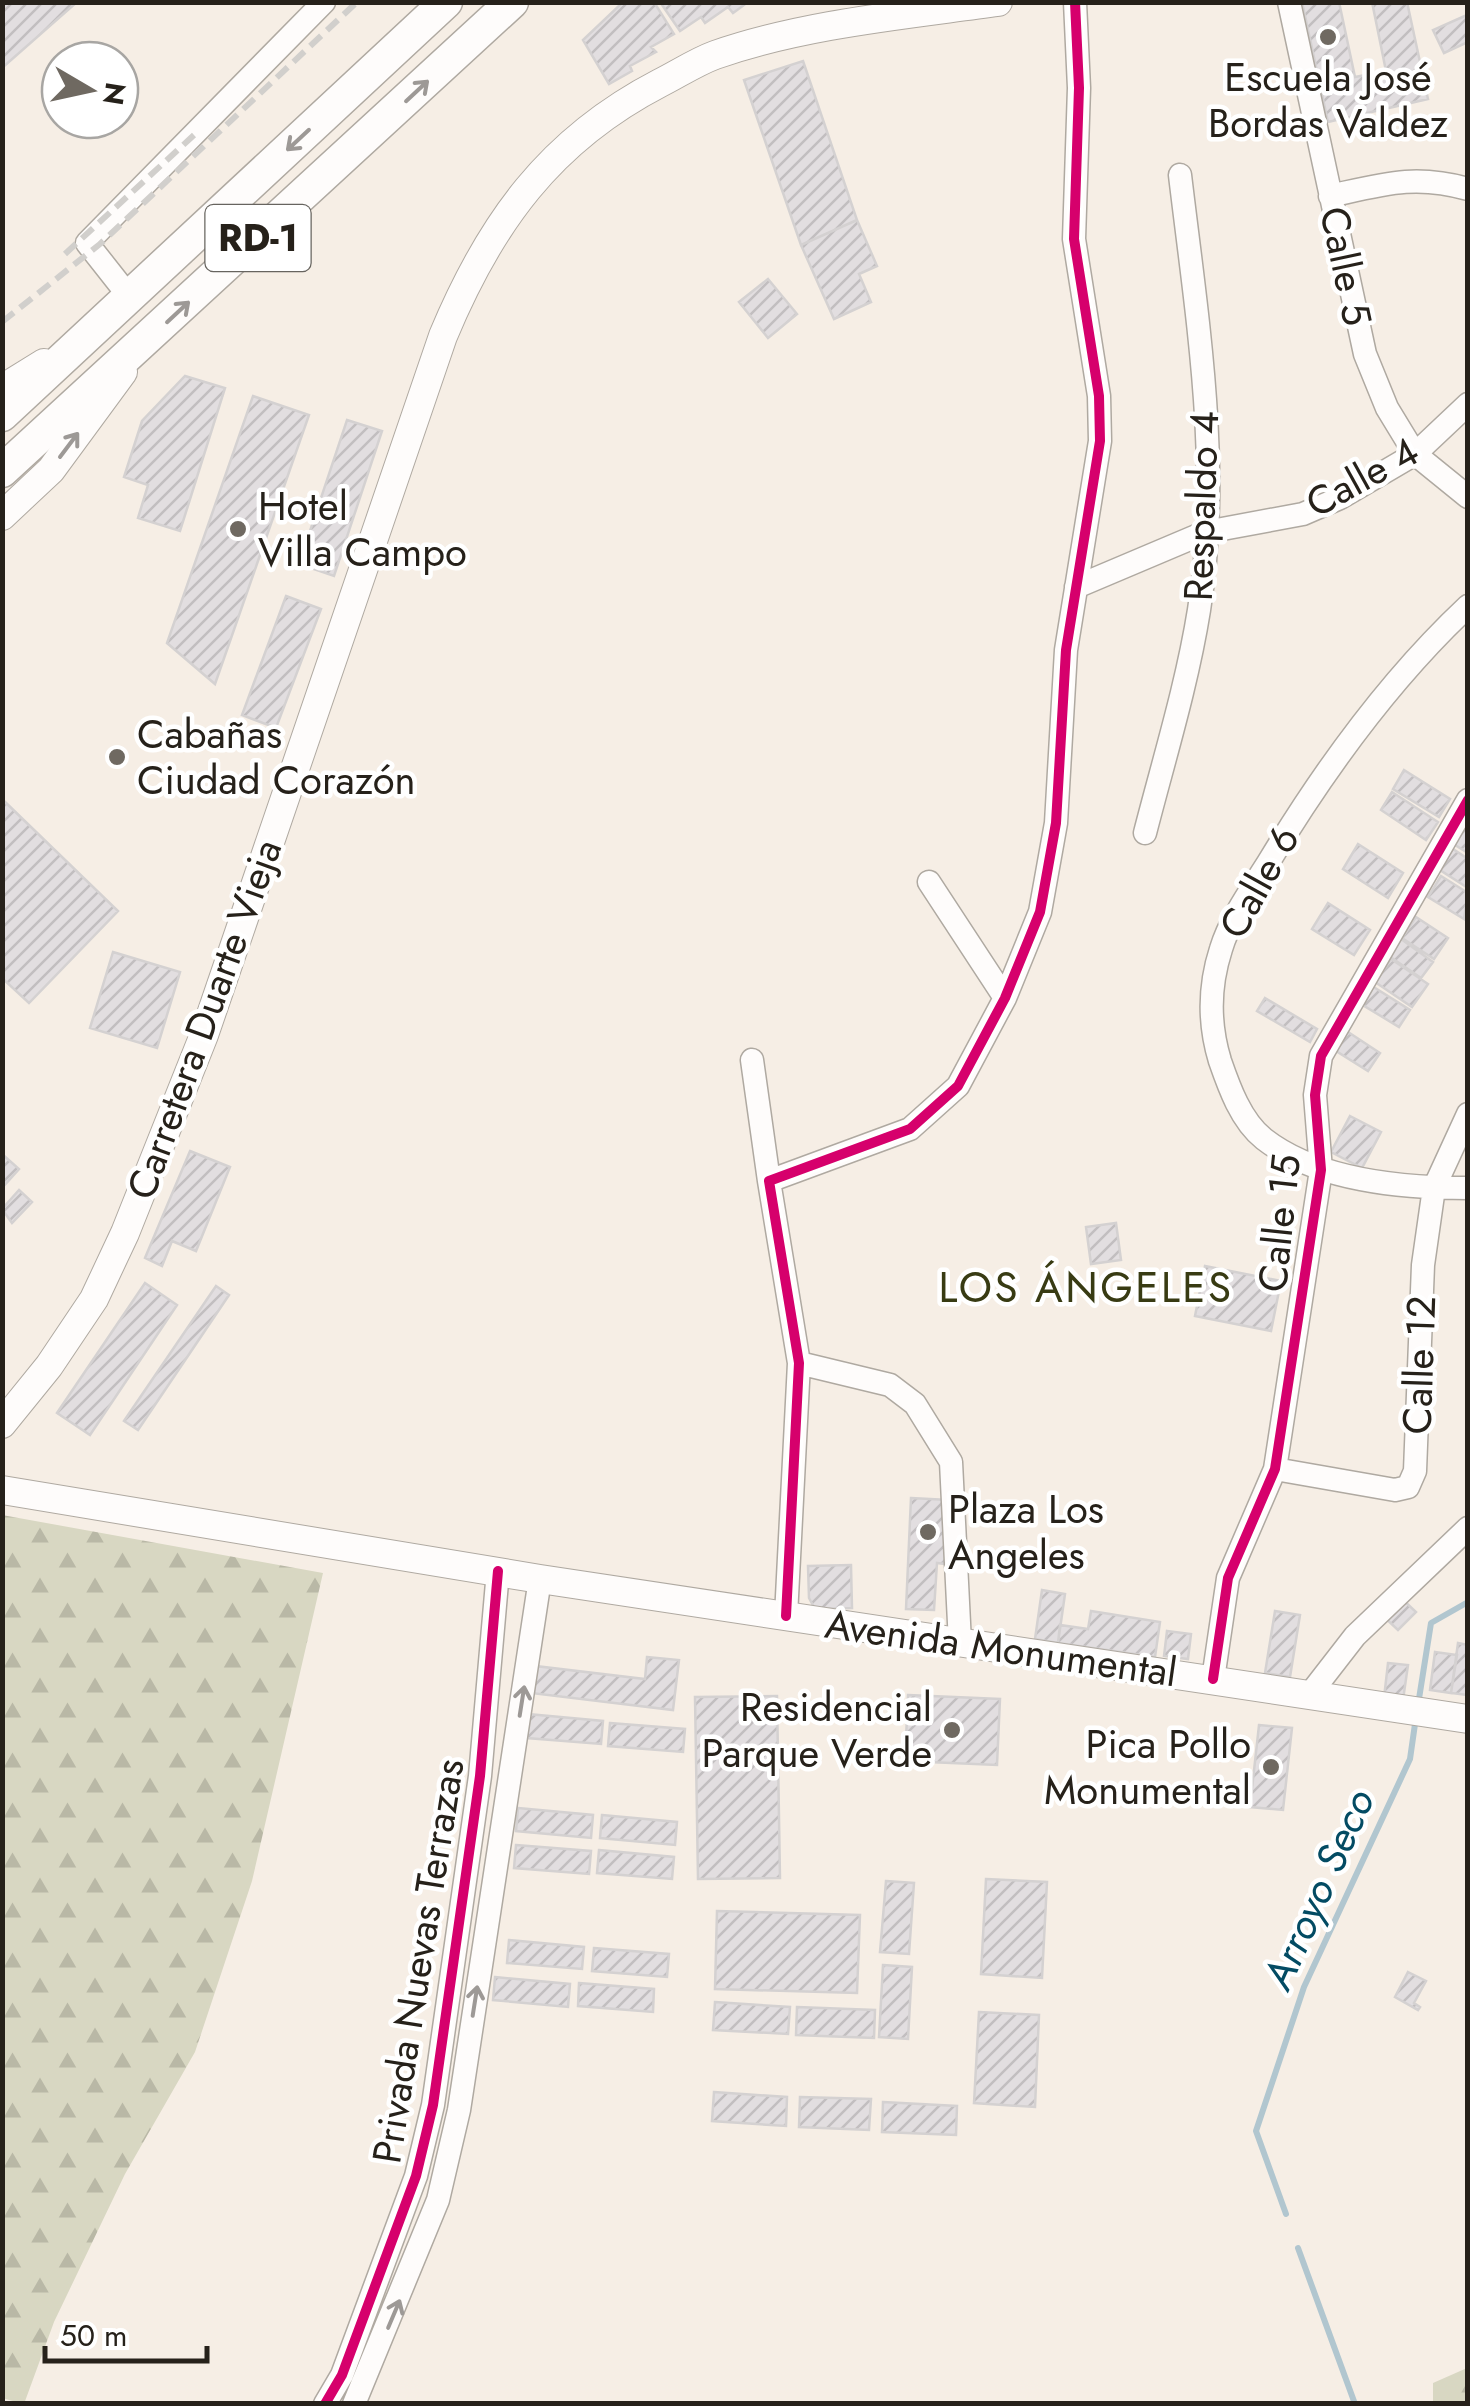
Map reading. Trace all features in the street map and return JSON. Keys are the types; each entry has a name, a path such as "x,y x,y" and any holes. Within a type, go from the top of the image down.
{"highway":[{"name":"RD-1","path":"2,416 446,2"},
{"name":"RD-1","path":"2,471 512,2"}],"main road":[{"name":"Carretera Duarte Vieja","path":"2,1424 49,1366 94,1299 125,1234 226,972 444,336 476,263 514,202 555,156 624,102 713,56 800,34 998,2"},
{"path":"2,389 84,338"},
{"path":"2,516 50,470 146,342"},
{"name":"Avenida Monumental","path":"2,1490 540,1579 1464,1719"}],"street":[{"path":"128,295 87,244 324,2"},
{"path":"770,1182 910,1129 958,1086 1005,998 1040,912 1056,822 1066,650 1100,441 1099,396 1074,240 1079,88 1074,2"},
{"name":"Calle 5","path":"1289,2 1364,354 1387,408 1415,454 1468,497"},
{"name":"Respaldo 4","path":"1144,833 1199,609 1206,532 1205,378 1180,176"},
{"path":"1330,196 1409,178 1446,181 1467,191"},
{"name":"Calle 4","path":"1076,588 1206,532 1303,514 1340,498 1415,454 1468,404"},
{"name":"Calle 6","path":"1468,606 1397,680 1319,778 1221,947 1211,1031 1231,1094 1263,1138 1321,1170 1434,1188 1468,1188"},
{"name":"Calle 15","path":"1214,1680 1228,1578 1274,1469 1321,1170 1315,1095 1321,1056 1468,800"},
{"path":"930,882 1005,998"},
{"path":"752,1060 779,1262 800,1364 786,1616"},
{"name":"Calle 12","path":"1274,1469 1394,1490 1408,1487 1415,1471 1422,1284 1434,1188 1468,1114"},
{"path":"800,1364 890,1385 915,1404 952,1462 960,1643"},
{"path":"1310,1694 1355,1636 1468,1528"},
{"name":"Privada Nuevas Terrazas","path":"326,2404 342,2375 416,2176 434,2105 480,1776 498,1571"},
{"name":"Privada Nuevas Terrazas","path":"354,2404 417,2259 438,2200 455,2128 540,1579"}],"green space":[{"path":"2,1515 323,1573 252,1881 195,2052 125,2174 54,2322 24,2404 2,2398"},
{"path":"1467,2368 1467,2403 1433,2403 1433,2383"}],"building":[{"path":"2,2 77,2 2,68"},
{"path":"623,2 654,2 674,34 651,47 656,52 630,66 632,71 609,84 583,40"},
{"path":"660,2 744,5 733,13 728,7 705,23 701,17 680,31"},
{"name":"Escuela José Bordas Valdez","path":"1302,2 1339,2 1355,77 1386,71 1372,2 1407,2 1428,99 1328,122"},
{"path":"1467,15 1468,42 1444,53 1433,30"},
{"path":"803,61 857,220 801,245 744,80"},
{"path":"857,220 877,266 859,274 871,302 834,319 801,245"},
{"path":"768,279 797,314 768,338 739,302"},
{"path":"185,376 225,388 180,531 138,518 148,485 124,477 142,421"},
{"name":"Hotel Villa Campo","path":"253,396 309,415 215,684 167,643"},
{"path":"347,420 382,431 334,576 299,564"},
{"path":"286,596 321,609 276,728 242,715"},
{"path":"1404,770 1450,799 1439,817 1393,789"},
{"path":"1392,792 1438,822 1426,840 1381,810"},
{"path":"2,799 118,911 29,1003 2,978"},
{"path":"1468,818 1468,853 1452,843"},
{"path":"1358,844 1403,873 1388,898 1343,869"},
{"path":"1453,849 1468,859 1468,888 1440,870"},
{"path":"1441,876 1468,893 1464,919 1428,897"},
{"path":"1328,903 1370,930 1354,955 1312,929"},
{"path":"1416,917 1448,938 1434,959 1402,938"},
{"path":"1401,939 1433,962 1421,978 1389,956"},
{"path":"113,952 180,972 157,1048 90,1028"},
{"path":"1391,959 1428,984 1412,1007 1375,982"},
{"path":"1372,986 1410,1010 1399,1027 1361,1004"},
{"path":"1265,998 1317,1029 1310,1042 1257,1011"},
{"path":"1345,1030 1380,1053 1368,1071 1333,1049"},
{"path":"1350,1116 1381,1132 1362,1168 1331,1152"},
{"path":"190,1151 230,1167 196,1251 172,1241 162,1266 145,1258"},
{"path":"2,1154 19,1169 2,1188"},
{"path":"19,1190 32,1202 12,1223 2,1209"},
{"path":"1116,1223 1121,1260 1091,1264 1086,1227"},
{"path":"1205,1266 1281,1281 1271,1331 1195,1316"},
{"path":"145,1283 177,1305 90,1435 57,1413"},
{"path":"216,1286 229,1295 138,1430 124,1421"},
{"name":"Plaza Los Angeles","path":"911,1498 948,1500 945,1564 937,1563 934,1610 906,1609"},
{"path":"851,1565 852,1608 815,1609 809,1598 808,1566"},
{"path":"1042,1590 1065,1594 1058,1643 1035,1639"},
{"path":"1400,1597 1416,1612 1398,1630 1382,1615"},
{"path":"1091,1611 1160,1622 1155,1657 1058,1643 1060,1625 1088,1629"},
{"path":"1275,1611 1300,1615 1290,1677 1265,1673"},
{"path":"1167,1631 1191,1634 1188,1659 1164,1656"},
{"path":"1458,1643 1468,1645 1468,1695 1451,1693"},
{"path":"1435,1652 1457,1655 1451,1693 1430,1690"},
{"path":"647,1657 679,1660 673,1710 531,1693 535,1666 645,1679"},
{"path":"1388,1663 1408,1665 1403,1700 1384,1698"},
{"name":"Residencial Parque Verde","path":"908,1695 1000,1699 997,1765 905,1761"},
{"path":"777,1696 780,1878 698,1879 695,1697"},
{"path":"528,1714 603,1721 601,1744 527,1738"},
{"path":"610,1723 685,1729 683,1752 608,1746"},
{"name":"Pica Pollo Monumental","path":"1259,1725 1292,1728 1283,1810 1250,1807"},
{"path":"518,1808 593,1815 591,1838 516,1831"},
{"path":"602,1815 677,1822 675,1845 600,1838"},
{"path":"516,1845 591,1851 589,1874 514,1868"},
{"path":"599,1850 674,1857 672,1879 597,1873"},
{"path":"986,1879 1047,1882 1042,1978 981,1974"},
{"path":"886,1881 914,1883 909,1954 880,1952"},
{"path":"717,1911 860,1915 857,1993 715,1989"},
{"path":"509,1940 584,1947 582,1969 507,1963"},
{"path":"594,1948 669,1954 667,1977 592,1971"},
{"path":"883,1965 912,1967 908,2039 879,2037"},
{"path":"1408,1972 1426,1981 1414,2003 1420,2007 1418,2010 1395,1997"},
{"path":"495,1977 570,1984 568,2007 493,2000"},
{"path":"579,1983 654,1989 653,2012 578,2006"},
{"path":"715,2002 790,2007 788,2034 713,2030"},
{"path":"797,2007 875,2010 874,2038 796,2035"},
{"path":"979,2012 1039,2015 1035,2107 974,2103"},
{"path":"714,2092 787,2097 786,2126 712,2121"},
{"path":"800,2097 871,2099 869,2130 799,2127"},
{"path":"883,2102 957,2106 956,2135 882,2132"}],"waterway":[{"name":"Arroyo Seco","path":"1418,1705 1431,1623 1468,1602"},
{"name":"Arroyo Seco","path":"1286,2214 1256,2131 1304,1987 1410,1759 1416,1717"},
{"name":"Arroyo Seco","path":"1298,2248 1355,2404"}],"railway":[{"path":"2,322 100,244 357,2"},
{"path":"65,254 194,135"}],"cycle path":[{"path":"786,1616 799,1363 769,1181 910,1129 958,1086 1005,998 1040,912 1056,823 1066,650 1100,441 1099,396 1074,239 1079,88 1075,2"},
{"path":"1213,1679 1228,1578 1275,1469 1321,1170 1315,1095 1321,1056 1468,800"},
{"path":"325,2404 342,2375 416,2176 433,2105 480,1776 498,1571"}],"place":[{"name":"Escuela José Bordas Valdez","path":"1328,37"},
{"name":"Hotel Villa Campo","path":"238,529"},
{"name":"Cabañas Ciudad Corazón","path":"117,757"},
{"name":"Plaza Los Angeles","path":"928,1532"},
{"name":"Residencial Parque Verde","path":"952,1730"},
{"name":"Pica Pollo Monumental","path":"1271,1767"}],"district":[{"name":"LOS ÁNGELES","path":"1086,1287"}]}
